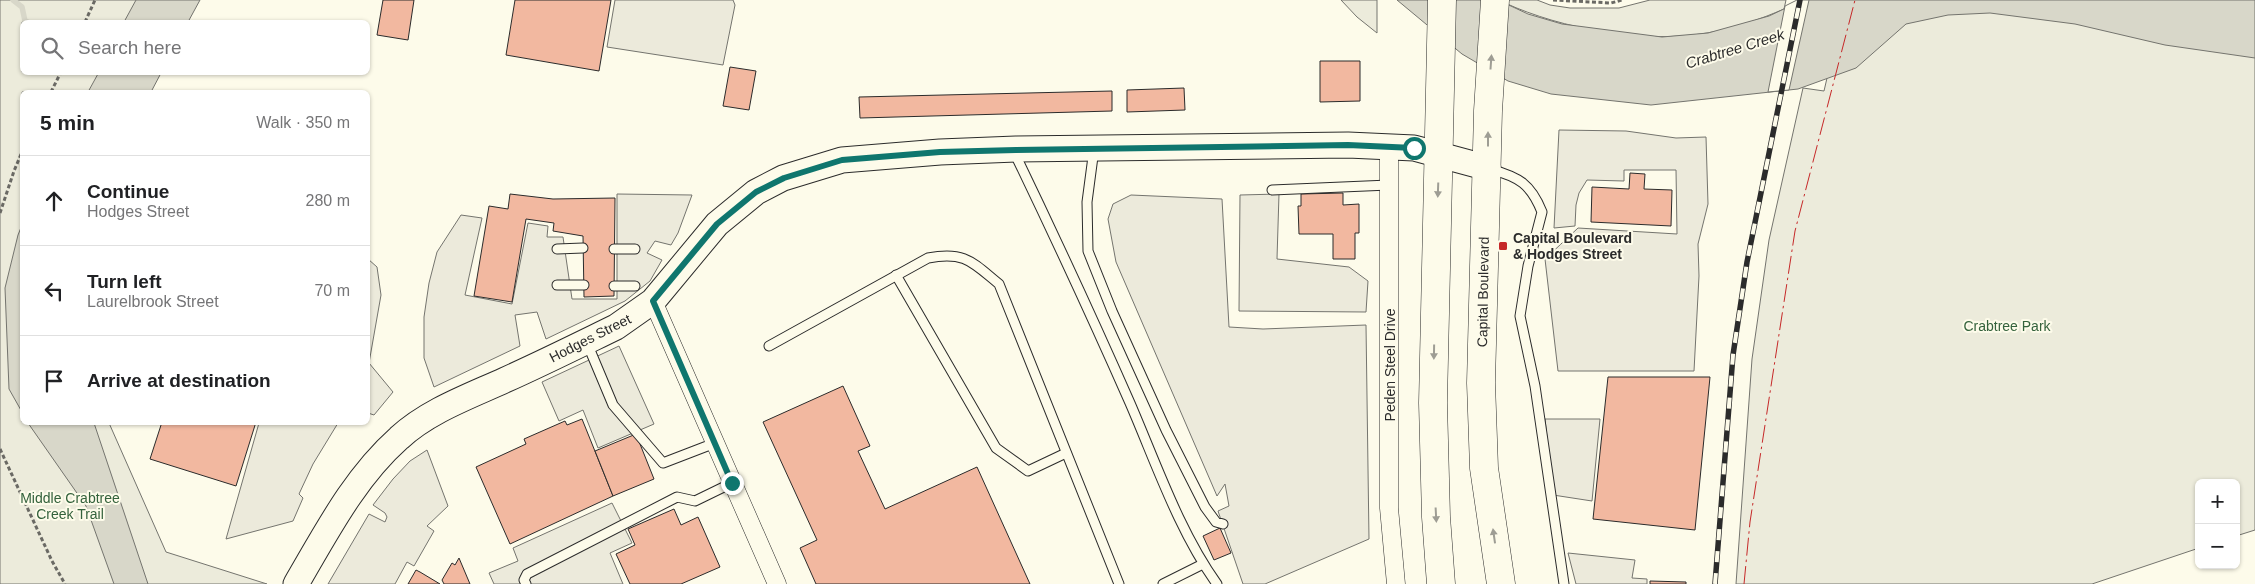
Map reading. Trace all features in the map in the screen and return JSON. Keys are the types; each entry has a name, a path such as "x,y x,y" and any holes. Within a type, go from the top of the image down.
{"main road":[{"path":"1441,584 1436,517 1433,403 1442,0"},
{"name":"Capital Boulevard","path":"1495,0 1488,111 1481,383 1484,468 1501,584"}],"street":[{"name":"Hodges Street","path":"296,584 349,496 368,470 400,436 455,403 622,324 644,294 717,224 756,192 784,178 842,160 868,157 1094,148 1389,146 1414,148 1488,168"},
{"name":"Peden Steel Drive","path":"1389,146 1389,508 1396,584"},
{"path":"644,294 715,442 777,584"}],"lane":[{"path":"1094,148 1087,202 1088,251 1112,311 1166,430 1205,506 1216,522 1223,524"},
{"path":"1012,150 1075,278 1169,494 1203,564 1217,584"},
{"path":"1488,168 1510,175 1528,186 1542,212 1528,266 1520,316 1535,386 1564,584"},
{"path":"1272,190 1389,185"},
{"path":"557,249 583,248"},
{"path":"614,248 635,249"},
{"path":"768,346 928,258 957,255 971,262 999,284 1118,584"},
{"path":"896,275 996,448 1028,470 1066,453"},
{"path":"557,285 584,285"},
{"path":"614,286 644,294"},
{"path":"586,342 613,405 663,463 715,442"},
{"path":"526,584 524,580 527,574 677,498 695,500 732,483"},
{"path":"1163,584 1203,564"}],"path":[{"path":"85,20 95,0"},
{"path":"1553,0 1611,3 1622,0"},
{"path":"52,90 60,75"},
{"path":"0,213 20,157"},
{"path":"0,449 52,561 65,584"}],"green space":[{"name":"Middle Crabtree Creek Trail","path":"0,0 161,0 150,20 20,20 20,75 122,75 120,90 20,90 20,425 110,425 166,552 267,584 0,584"},
{"path":"1341,0 1377,0 1377,33 1357,17"},
{"path":"1505,0 1537,0 1550,5 1570,8 1619,8 1650,0 1786,0 1784,9 1737,26 1707,33 1657,37 1604,32 1578,27 1528,12 1505,3"},
{"name":"Crabtree Park","path":"1845,0 2255,0 2255,530 2240,535 2240,479 2195,479 2195,549 2092,584 1736,584 1752,359 1769,240 1803,88 1824,91"}],"shaded area":[{"path":"615,0 733,0 735,5 723,65 607,47"},
{"path":"1559,130 1626,131 1676,138 1706,137 1708,204 1698,244 1699,276 1694,371 1558,371 1545,259 1578,228 1677,234 1676,170 1624,170 1624,181 1587,180 1579,193 1576,205 1575,226 1554,228"},
{"path":"617,194 692,195 678,233 671,245 655,241 647,253 662,260 650,281 625,301 546,339 537,312 515,315 520,346 434,387 424,358 424,317 429,283 437,252 461,215 482,218 465,295 512,304 528,223 548,226 547,237 563,237 572,299 617,299"},
{"path":"1279,194 1277,259 1349,267 1368,281 1366,312 1239,311 1240,195"},
{"path":"1131,195 1222,199 1229,327 1263,329 1366,325 1369,539 1265,584 1243,584 1218,511 1229,506 1225,484 1217,496 1116,262 1108,219 1113,204"},
{"path":"370,261 377,267 381,295 370,357"},
{"path":"619,346 654,424 598,448 583,410 559,421 542,382"},
{"path":"370,364 393,392 374,415 370,414"},
{"path":"1545,419 1600,419 1592,501 1553,495"},
{"path":"258,425 337,425 313,464 299,494 303,498 293,521 226,539"},
{"path":"427,450 448,506 427,526 434,531 414,566 407,562 395,584 328,584 369,514 385,522 387,517 385,513 373,505 410,461"},
{"path":"612,503 632,543 610,553 623,584 494,584 489,573 518,561 513,548"},
{"path":"1568,553 1635,560 1632,578 1647,579 1647,584 1576,584"}],"water":[{"path":"136,0 200,0 189,20 125,20"},
{"name":"Crabtree Creek","path":"1397,0 1498,0 1528,14 1562,24 1662,37 1708,33 1769,16 1803,0 2255,0 2255,58 2165,45 2075,24 1990,13 1948,15 1906,24 1856,68 1798,89 1651,105 1551,94 1508,81 1462,54"},
{"path":"97,75 160,75 152,90 89,90"},
{"path":"20,230 20,408 9,389 5,288"},
{"path":"29,425 95,425 148,584 114,584 86,506"}],"pier":[{"path":"1797,0 1809,0 1789,90 1768,92 1785,6"}],"building":[{"path":"383,0 414,0 408,40 377,35"},
{"path":"515,0 611,0 599,71 506,55"},
{"path":"1320,61 1360,61 1360,101 1320,102"},
{"path":"730,67 756,71 749,110 723,106"},
{"path":"1184,88 1185,110 1127,112 1127,90"},
{"path":"1112,91 1112,111 860,118 859,97"},
{"path":"1630,173 1645,174 1644,189 1672,190 1671,226 1591,222 1592,187 1629,189"},
{"path":"1343,193 1343,205 1359,204 1359,233 1355,233 1355,259 1333,259 1333,234 1299,234 1298,206 1301,206 1301,194"},
{"path":"510,194 553,199 615,198 614,296 584,297 583,236 553,231 554,223 526,219 512,302 474,296 489,206 508,209"},
{"path":"1608,377 1710,377 1695,530 1593,519"},
{"path":"843,386 870,446 858,451 885,509 977,467 1030,584 816,584 800,548 817,540 763,422"},
{"path":"582,419 613,496 510,544 476,467 526,444 524,439 565,421 567,425"},
{"path":"161,425 255,425 236,486 150,459"},
{"path":"636,434 654,479 613,496 595,451"},
{"path":"674,509 681,525 698,517 720,567 681,584 630,584 616,554 635,545 628,529"},
{"path":"1220,528 1231,553 1214,560 1203,536"},
{"path":"459,558 470,584 444,584 442,580 452,563 455,565"},
{"path":"416,570 420,572 440,584 408,584"},
{"path":"1650,581 1686,582 1686,584 1650,584"}],"waterway":[{"path":"13,0 22,7 25,20"}],"railway":[{"path":"1715,584 1733,355 1747,262 1800,0"}],"power":[{"path":"1744,584 1750,522 1795,231 1855,0"}],"place":[{"name":"Capital Boulevard & Hodges Street","path":"1503,246"}],"route":[{"path":"732,483 653,301 717,224 756,192 784,178 842,160 940,152 1348,145 1414,148"}]}
